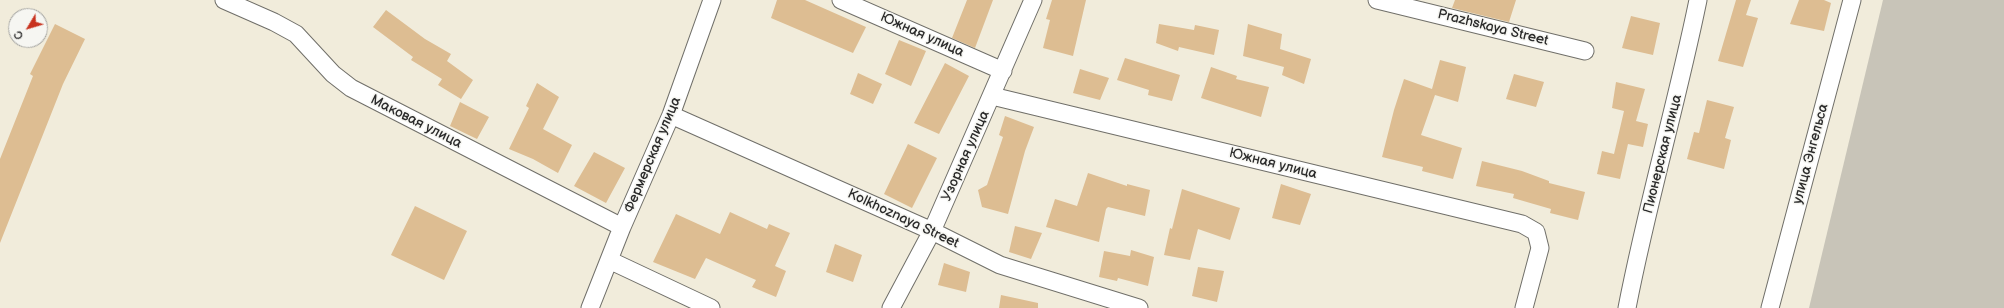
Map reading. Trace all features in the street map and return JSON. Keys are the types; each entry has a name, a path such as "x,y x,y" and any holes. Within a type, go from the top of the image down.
{"street":[{"name":"Маковая улица","path":"224,0 274,22 296,34 333,74 351,88 622,227"},
{"name":"Фермерская улица","path":"590,308 622,227 671,115 712,0"},
{"name":"Южная улица","path":"841,0 1003,71"},
{"name":"Узорная улица","path":"891,308 932,231 1033,0"},
{"name":"Prazhskaya Street","path":"1377,0 1585,51"},
{"name":"Пионерская улица","path":"1627,308 1636,259 1684,72 1698,0"},
{"name":"улица Энгельса","path":"1770,308 1852,0"},
{"name":"Южная улица","path":"992,96 1522,224 1536,232 1540,248 1524,308"},
{"name":"Kolkhoznaya Street","path":"671,115 932,231 1000,265 1139,308"},
{"path":"609,260 711,308"}],"shaded area":[{"path":"1883,0 2004,0 2004,308 1809,308"}],"building":[{"path":"777,0 805,0 866,27 853,53 771,18"},
{"path":"967,0 993,0 975,48 952,38"},
{"path":"1052,0 1086,0 1073,56 1043,48 1050,20 1046,19"},
{"path":"1455,0 1516,0 1509,22 1452,8"},
{"path":"1736,0 1751,0 1746,15 1758,18 1743,67 1718,61"},
{"path":"1799,0 1824,0 1831,3 1824,31 1790,24"},
{"path":"386,10 425,39 451,54 447,61 473,80 461,99 438,85 442,79 411,60 413,57 373,27"},
{"path":"1631,16 1660,23 1653,55 1622,48"},
{"path":"55,24 85,39 63,84 0,243 0,159 33,76 30,74 43,48 48,48 48,38"},
{"path":"1159,24 1194,30 1195,25 1219,30 1214,55 1179,47 1178,51 1156,43"},
{"path":"1248,24 1282,34 1280,49 1311,59 1304,84 1282,75 1284,67 1243,56"},
{"path":"899,40 926,51 911,86 885,74"},
{"path":"1125,58 1180,75 1172,101 1148,95 1149,90 1117,80"},
{"path":"1440,60 1466,67 1458,102 1435,95 1421,135 1462,148 1453,179 1422,171 1423,167 1382,157 1394,110 1404,79 1432,89"},
{"path":"945,63 969,76 939,134 914,123"},
{"path":"1211,67 1237,76 1236,79 1269,87 1261,117 1201,98"},
{"path":"1080,69 1109,78 1100,100 1073,93"},
{"path":"858,73 882,84 873,104 850,94"},
{"path":"1514,74 1544,82 1536,107 1506,99"},
{"path":"1616,82 1645,89 1636,121 1648,124 1643,147 1628,144 1620,179 1597,174 1602,151 1614,154 1624,111 1612,108"},
{"path":"537,83 559,97 543,129 572,145 558,173 533,159 509,149 529,108 526,106"},
{"path":"1707,100 1734,107 1725,138 1731,140 1724,169 1687,159 1694,132 1699,133"},
{"path":"460,102 489,117 477,139 450,126"},
{"path":"1005,116 1034,127 1025,151 1008,214 982,207 978,190 987,185 1003,137 999,135"},
{"path":"908,144 937,158 912,208 884,194"},
{"path":"594,152 625,168 606,203 574,186"},
{"path":"1482,161 1522,171 1549,181 1549,183 1585,192 1578,220 1550,213 1551,209 1513,198 1514,194 1476,186"},
{"path":"1088,173 1127,186 1127,184 1150,190 1145,216 1108,207 1106,209 1099,242 1046,227 1055,199 1077,206"},
{"path":"1281,184 1311,194 1300,225 1272,218"},
{"path":"1182,189 1240,208 1230,240 1198,229 1190,260 1164,255 1170,228 1172,229"},
{"path":"415,206 467,231 444,280 391,255"},
{"path":"730,212 767,229 769,224 790,233 775,266 786,271 776,297 752,287 756,280 706,258 695,279 653,262 676,214 720,234"},
{"path":"1015,226 1042,233 1031,259 1009,252"},
{"path":"835,244 862,255 853,282 826,272"},
{"path":"1131,250 1154,257 1148,286 1118,278 1117,281 1099,277 1104,251 1130,256"},
{"path":"944,263 970,272 966,292 938,285"},
{"path":"1198,267 1224,271 1217,302 1192,296"},
{"path":"1001,295 1038,303 1038,308 999,308"}]}
